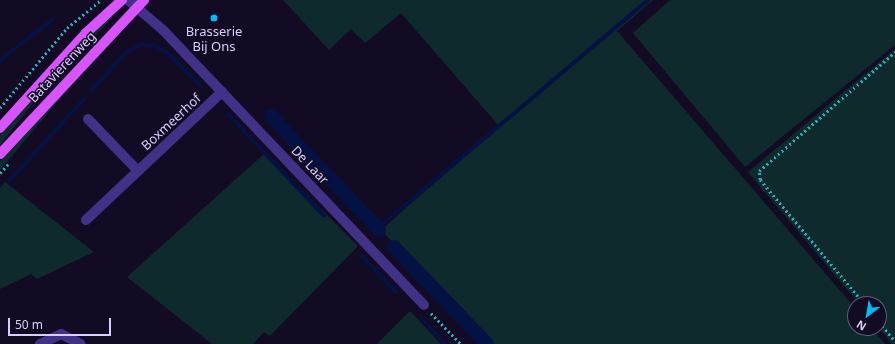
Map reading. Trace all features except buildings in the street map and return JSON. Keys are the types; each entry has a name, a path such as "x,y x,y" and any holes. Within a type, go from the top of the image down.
{"main road":[{"name":"Batavierenweg","path":"0,128 86,33 122,0"},
{"name":"Batavierenweg","path":"0,154 144,0"}],"street":[{"name":"De Laar","path":"128,0 163,30 424,305"},
{"name":"Boxmeerhof","path":"86,220 222,92"},
{"path":"88,119 138,171"},
{"path":"40,344 61,334 81,344"}],"path":[{"name":"Batavierenweg","path":"0,108 68,28 101,0"},
{"path":"857,296 760,180 759,171 895,52"},
{"path":"424,305 461,344"},
{"path":"887,332 895,341"}],"green space":[{"path":"283,0 653,0 617,31 847,299 847,336 878,336 885,344 491,344 381,230 499,126 401,13 365,43 351,29 329,50"},
{"path":"670,0 895,0 895,45 745,167 633,33"},
{"path":"111,14 113,17 42,92 0,145 0,135"},
{"path":"118,35 80,75 0,170 0,161 39,115 110,39"},
{"path":"895,49 895,344 892,344 886,336 887,336 887,296 852,296 748,172"},
{"path":"265,153 358,246 270,336 264,332 253,344 212,344 127,277"},
{"path":"5,182 94,252 37,279 31,274 0,289 0,188"},
{"path":"410,311 441,344 377,344"}],"shaded area":[{"path":"53,16 55,20 0,63 0,58"}],"waterway":[{"path":"377,229 648,0"},
{"path":"91,91 126,52 142,44 153,45 168,53 202,87"},
{"path":"9,181 84,99"},
{"path":"228,114 324,216"},
{"path":"271,116 379,230"},
{"path":"394,247 487,344"},
{"path":"361,255 397,293"},
{"path":"422,319 445,344"}],"place":[{"name":"Brasserie Bij Ons","path":"214,18"}]}
